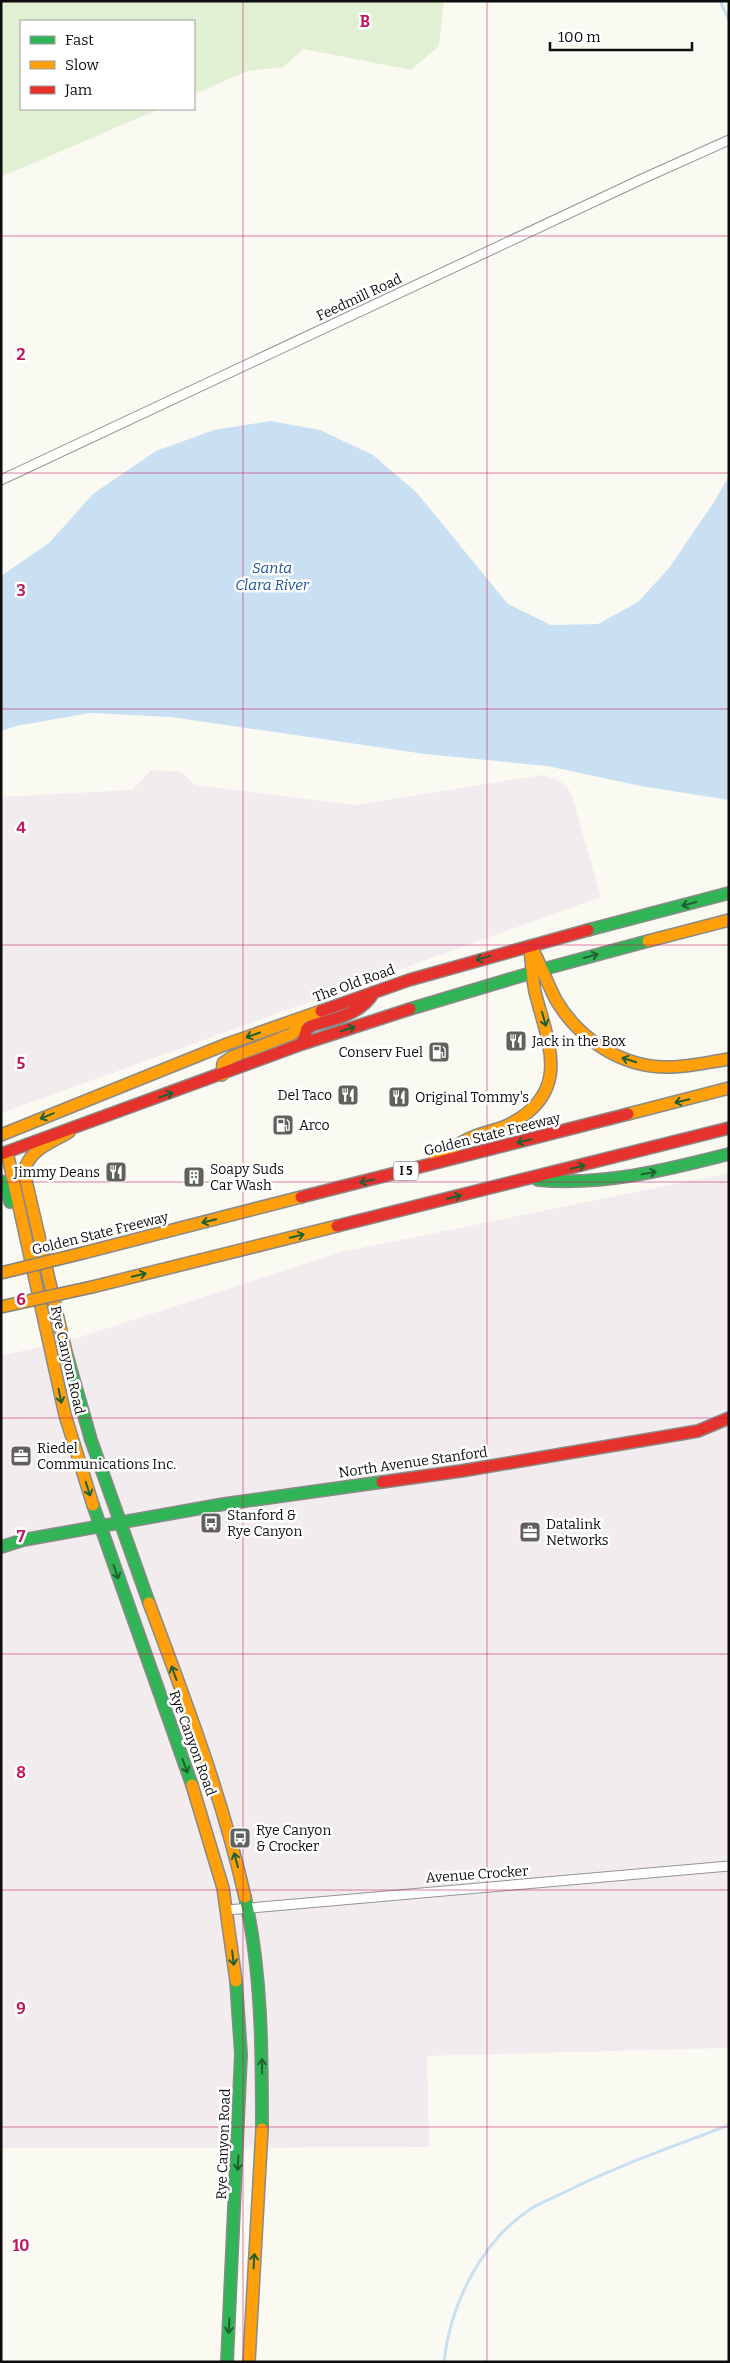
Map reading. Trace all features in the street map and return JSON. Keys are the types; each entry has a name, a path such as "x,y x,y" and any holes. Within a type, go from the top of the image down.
{"main road":[{"name":"The Old Road","path":"1,1135 218,1048 409,980 729,893"},
{"path":"4,1153 222,1075 302,1044 458,993 729,920"},
{"path":"530,946 544,969 558,1004 570,1020 584,1035 615,1055 632,1062 667,1067 729,1060"},
{"path":"416,1169 473,1137 512,1123 536,1104 545,1092 553,1064 552,1049 531,972 530,946"},
{"path":"302,1044 307,1029 311,1026 354,1012 368,1003 374,992"},
{"path":"222,1075 223,1063 232,1057 292,1034 298,1028 298,1019"},
{"name":"Golden State Freeway","path":"1,1273 729,1088"},
{"path":"1,1307 92,1287 729,1128"},
{"name":"Rye Canyon Road","path":"73,1129 35,1151 27,1159 24,1172 75,1386 120,1522 224,1813 247,1908 257,1974 262,2045 262,2115 249,2362"},
{"name":"Rye Canyon Road","path":"1,1141 65,1415 100,1526 202,1810 217,1863 227,1910 236,1987 241,2054 227,2362"},
{"name":"Rye Canyon Road","path":"4,1153 14,1163 65,1378 75,1386"},
{"path":"531,1178 562,1183 631,1176 729,1154"},
{"path":"1,1181 7,1190 47,1334"},
{"name":"North Avenue Stanford","path":"1,1546 24,1540 224,1504 461,1471 698,1432 729,1418"}],"street":[{"name":"Feedmill Road","path":"1,480 729,140"},
{"name":"Avenue Crocker","path":"227,1910 729,1866"}],"shaded area":[{"path":"151,770 181,772 195,785 355,805 542,775 556,779 567,786 573,799 601,897 1,1113 1,797 132,790"},
{"path":"729,1173 729,2048 427,2056 429,2147 1,2148 1,1356 80,1337 341,1252"}],"green space":[{"path":"1,1 444,1 439,46 411,70 304,49 283,67 248,71 195,94 195,20 20,20 20,110 157,110 1,177"}],"water":[{"name":"Santa Clara River","path":"271,421 320,430 373,455 417,493 508,604 551,625 598,624 638,602 669,568 714,502 729,476 729,800 641,786 547,766 425,754 171,717 90,713 16,726 1,731 1,576 49,543 94,493 156,451 214,430"}],"waterway":[{"path":"720,1 729,20"},
{"path":"444,2362 447,2340 461,2296 484,2255 514,2221 532,2208 607,2173 729,2125"}],"traffic: fast":[{"path":"588,930 729,893"},
{"path":"410,1009 544,969 648,941"},
{"path":"538,1180 587,1181 611,1179 682,1166 729,1154"},
{"path":"1,1181 7,1190 10,1202"},
{"path":"66,1352 91,1440 149,1603"},
{"path":"1,1547 23,1540 224,1504 382,1482"},
{"path":"93,1505 192,1785"},
{"path":"245,1897 251,1926 258,1984 262,2129"},
{"path":"227,2362 241,2054 236,1981"}],"traffic: slow":[{"path":"648,941 729,920"},
{"path":"435,1158 470,1138 512,1123 531,1110 543,1096 549,1080 551,1064 549,1047 535,992 530,946"},
{"path":"532,948 556,1000 566,1014 589,1039 619,1057 652,1066 669,1067 729,1059"},
{"path":"1,1135 227,1044 321,1011"},
{"path":"222,1075 223,1063 232,1057 292,1034 298,1028 299,1019"},
{"path":"628,1114 729,1088"},
{"path":"66,1352 24,1172 27,1164 36,1152 69,1132"},
{"path":"7,1152 65,1415 93,1505"},
{"path":"83,1253 301,1197"},
{"path":"92,1287 337,1226"},
{"path":"1,1273 83,1253"},
{"path":"1,1307 92,1287"},
{"path":"149,1603 214,1785 245,1897"},
{"path":"192,1785 223,1888 236,1981"},
{"path":"249,2362 262,2129"}],"traffic: jam":[{"path":"321,1011 409,980 588,930"},
{"path":"302,1044 307,1029 311,1026 355,1011 369,1000 374,992"},
{"path":"1,1154 302,1044 410,1009"},
{"path":"301,1197 628,1114"},
{"path":"337,1226 729,1128"},
{"path":"382,1482 461,1471 698,1431 729,1418"}],"place":[{"name":"Jack in the Box","path":"516,1041"},
{"name":"Conserv Fuel","path":"439,1052"},
{"name":"Del Taco","path":"348,1095"},
{"name":"Original Tommy's","path":"399,1097"},
{"name":"Arco","path":"283,1125"},
{"name":"Jimmy Deans","path":"116,1172"},
{"name":"Soapy Suds Car Wash","path":"194,1177"},
{"name":"Riedel Communications Inc.","path":"21,1456"},
{"name":"Stanford & Rye Canyon","path":"211,1523"},
{"name":"Datalink Networks","path":"530,1532"},
{"name":"Rye Canyon & Crocker","path":"240,1838"}]}
